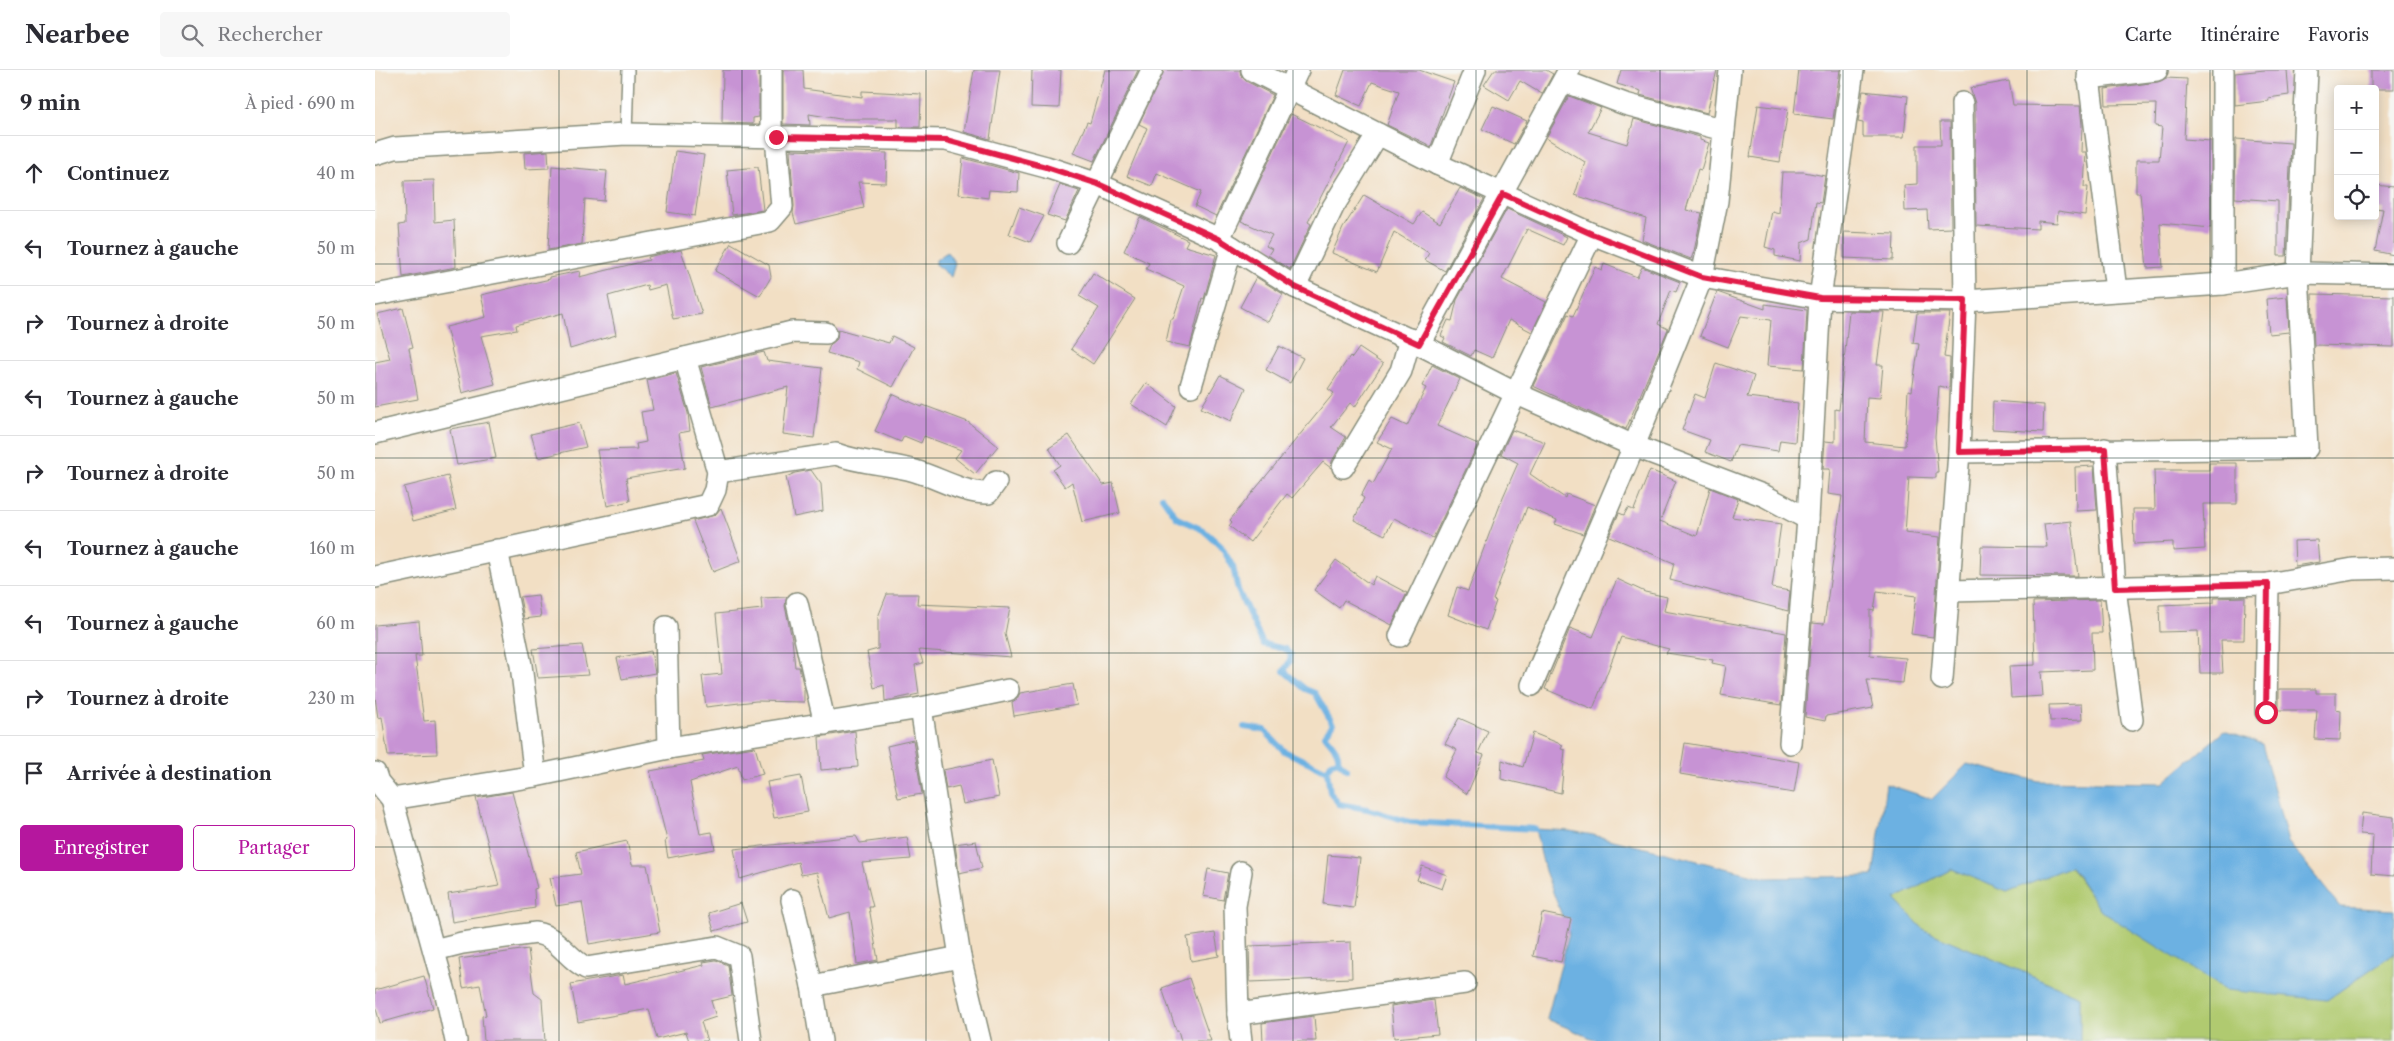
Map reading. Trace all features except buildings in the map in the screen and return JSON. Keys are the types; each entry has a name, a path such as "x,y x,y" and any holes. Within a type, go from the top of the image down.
{"street":[{"path":"375,295 770,221 782,208 774,137 771,70"},
{"path":"1068,243 1152,70"},
{"path":"1252,70 1294,79 1378,134 1437,164 1592,234 1702,277 1820,298 1965,300 2223,284 2299,273 2394,275"},
{"path":"1437,164 1475,70"},
{"path":"1532,685 1635,446 1702,277 1717,201 1730,70"},
{"path":"1790,743 1808,519 1820,298 1853,70"},
{"path":"2116,290 2088,74 2157,70"},
{"path":"2223,70 2223,284"},
{"path":"1959,452 2307,448 2299,273 2307,70"},
{"path":"1343,467 1401,370 1415,341 1503,194 1567,75 1625,104 1724,130"},
{"path":"1191,386 1225,243 1294,79"},
{"path":"1942,679 1959,452 1965,300 1962,103"},
{"path":"375,154 395,148 627,134 946,140 1046,167 1098,184 1225,243 1295,287 1415,341 1515,393 1635,446 1765,496 1808,519"},
{"path":"1295,287 1333,208 1378,134"},
{"path":"1399,636 1592,234"},
{"path":"375,433 792,332 826,332"},
{"path":"375,576 709,505 715,490 718,472 685,358"},
{"path":"2105,449 2115,588 2132,720"},
{"path":"718,472 836,454 854,461 914,470 976,493 988,493 996,482"},
{"path":"497,550 521,665 535,776"},
{"path":"1949,590 2268,584 2353,569 2394,568"},
{"path":"2266,712 2268,584"},
{"path":"797,603 825,724"},
{"path":"666,627 669,748"},
{"path":"392,799 535,776 669,748 921,708 1008,690"},
{"path":"921,708 961,957 980,1041"},
{"path":"376,779 392,799 434,950 456,1041"},
{"path":"1241,872 1235,906 1238,1014 1241,1041"},
{"path":"792,900 812,986 821,1041"},
{"path":"434,950 462,943 536,933 548,935 571,959 586,968 717,947 729,950 739,956 751,1041"},
{"path":"812,986 961,957"},
{"path":"1238,1014 1465,983"}],"lane":[{"path":"627,134 628,70"}],"green space":[{"path":"2070,866 2101,911 2327,1000 2394,953 2394,1041 2080,1041 2080,996 1924,930 1895,899 1952,869 2007,892"}],"water":[{"path":"947,252 955,263 951,277 936,265 936,260"},
{"path":"2224,731 2262,744 2288,842 2340,907 2394,910 2394,953 2327,1000 2226,990 2101,911 2071,866 2007,892 1952,869 1895,899 1924,930 2080,996 2080,1041 1598,1041 1547,1019 1569,934 1545,871 1535,829 1570,831 1593,835 1766,878 1873,876 1886,784 1932,799 1967,764 2038,781 2163,783"}],"waterway":[{"path":"1162,497 1177,518 1203,530 1221,546 1233,567 1238,590 1263,644 1285,649 1291,655 1284,671 1305,689 1315,693 1333,724 1325,735 1338,754 1338,761 1331,763 1327,771"},
{"path":"1244,727 1264,730 1284,751 1327,771 1330,792 1339,804 1367,809 1410,822 1535,829"},
{"path":"1338,761 1347,769"}],"route":[{"path":"776,137 946,140 1046,167 1098,184 1219,239 1295,287 1419,344 1503,194 1592,234 1702,277 1820,298 1965,300 1959,452 2105,449 2115,588 2268,584 2266,712"}]}
